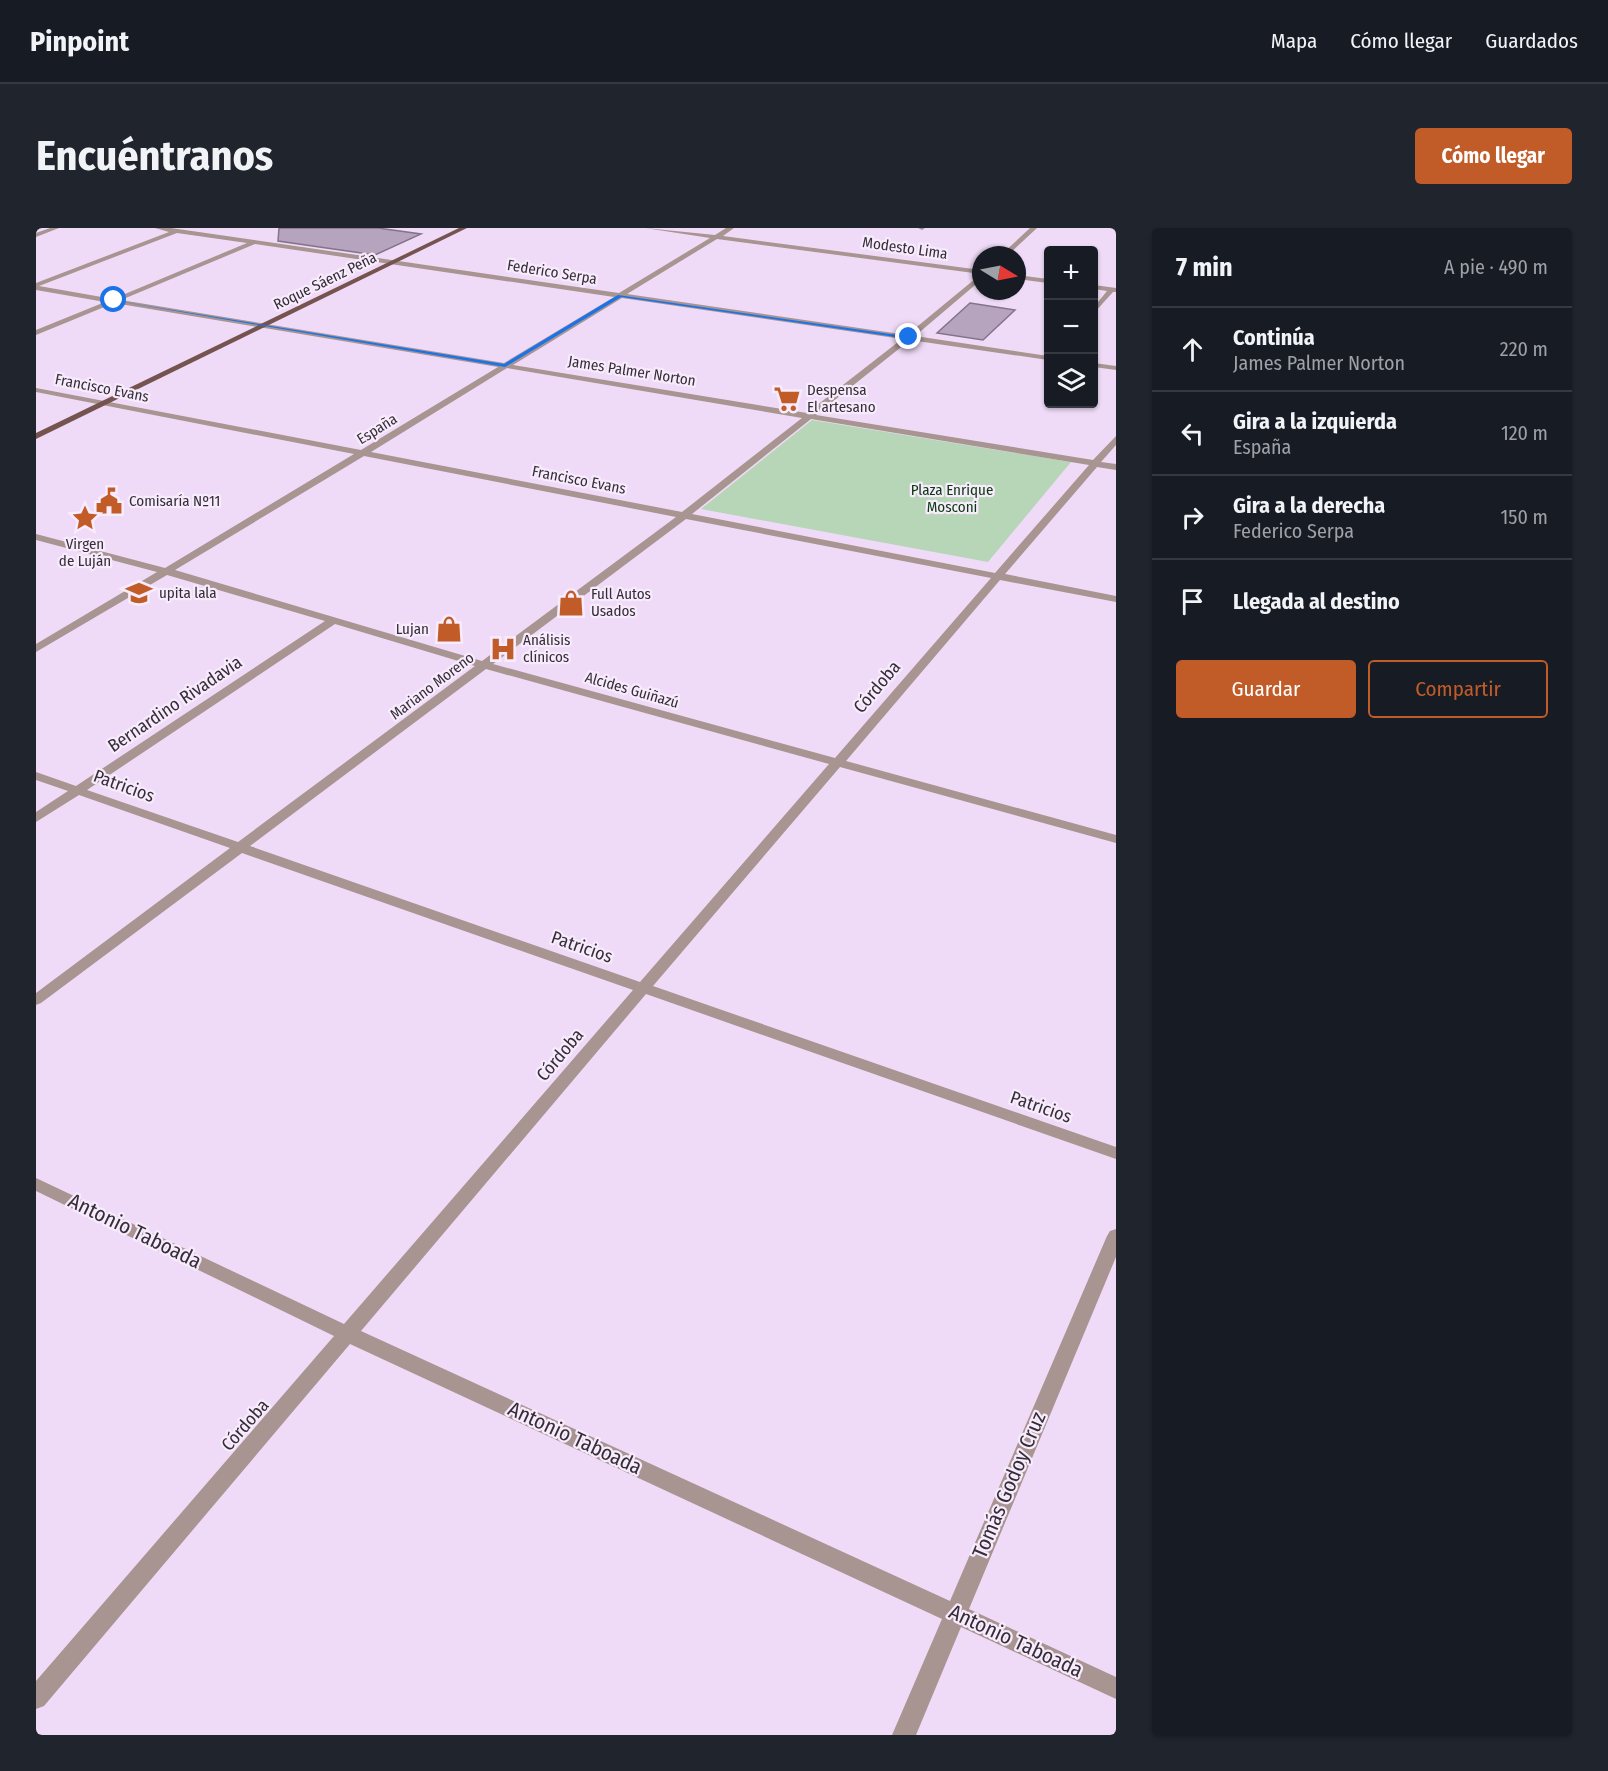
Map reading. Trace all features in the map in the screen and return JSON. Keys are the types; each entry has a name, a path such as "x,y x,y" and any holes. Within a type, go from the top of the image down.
{"main road":[{"name":"Roque Sáenz Peña","path":"36,436 464,228"}],"street":[{"path":"36,235 56,228"},
{"name":"Federico Serpa","path":"158,228 181,229 254,242 1044,357"},
{"name":"Modesto Lima","path":"648,228 972,273"},
{"name":"España","path":"36,649 731,228"},
{"path":"1014,246 1034,228"},
{"path":"36,286 181,229"},
{"path":"36,333 254,242"},
{"path":"1026,278 1044,280"},
{"name":"Mariano Moreno","path":"36,1000 683,516 909,337 972,282"},
{"name":"James Palmer Norton","path":"36,286 1116,467"},
{"path":"1098,287 1114,289"},
{"path":"1098,307 1114,289"},
{"path":"1098,366 1116,368"},
{"name":"Francisco Evans","path":"36,390 1116,599"},
{"name":"Córdoba","path":"36,1698 642,988 1116,439"},
{"name":"Alcides Guiñazú","path":"36,537 166,571 485,665 1116,839"},
{"name":"Bernardino Rivadavia","path":"36,818 334,620"},
{"name":"Patricios","path":"36,776 1116,1153"},
{"name":"Antonio Taboada","path":"36,1184 348,1334 1116,1688"},
{"name":"Tomás Godoy Cruz","path":"903,1735 1116,1236"}],"green space":[{"name":"Plaza Enrique Mosconi","path":"812,420 1071,462 988,562 701,509"}],"building":[{"path":"279,228 378,228 421,234 375,255 278,241"},
{"path":"970,303 1015,310 983,340 937,333"}],"place":[{"name":"Despensa El artesano","path":"787,399"},
{"name":"Comisaría Nº11","path":"109,501"},
{"name":"Virgen de Luján","path":"85,518"},
{"name":"upita lala","path":"139,593"},
{"name":"Full Autos Usados","path":"571,603"},
{"name":"Lujan","path":"449,629"},
{"name":"Análisis clínicos","path":"503,649"}],"route":[{"path":"114,300 505,366 620,296 909,337"}]}
